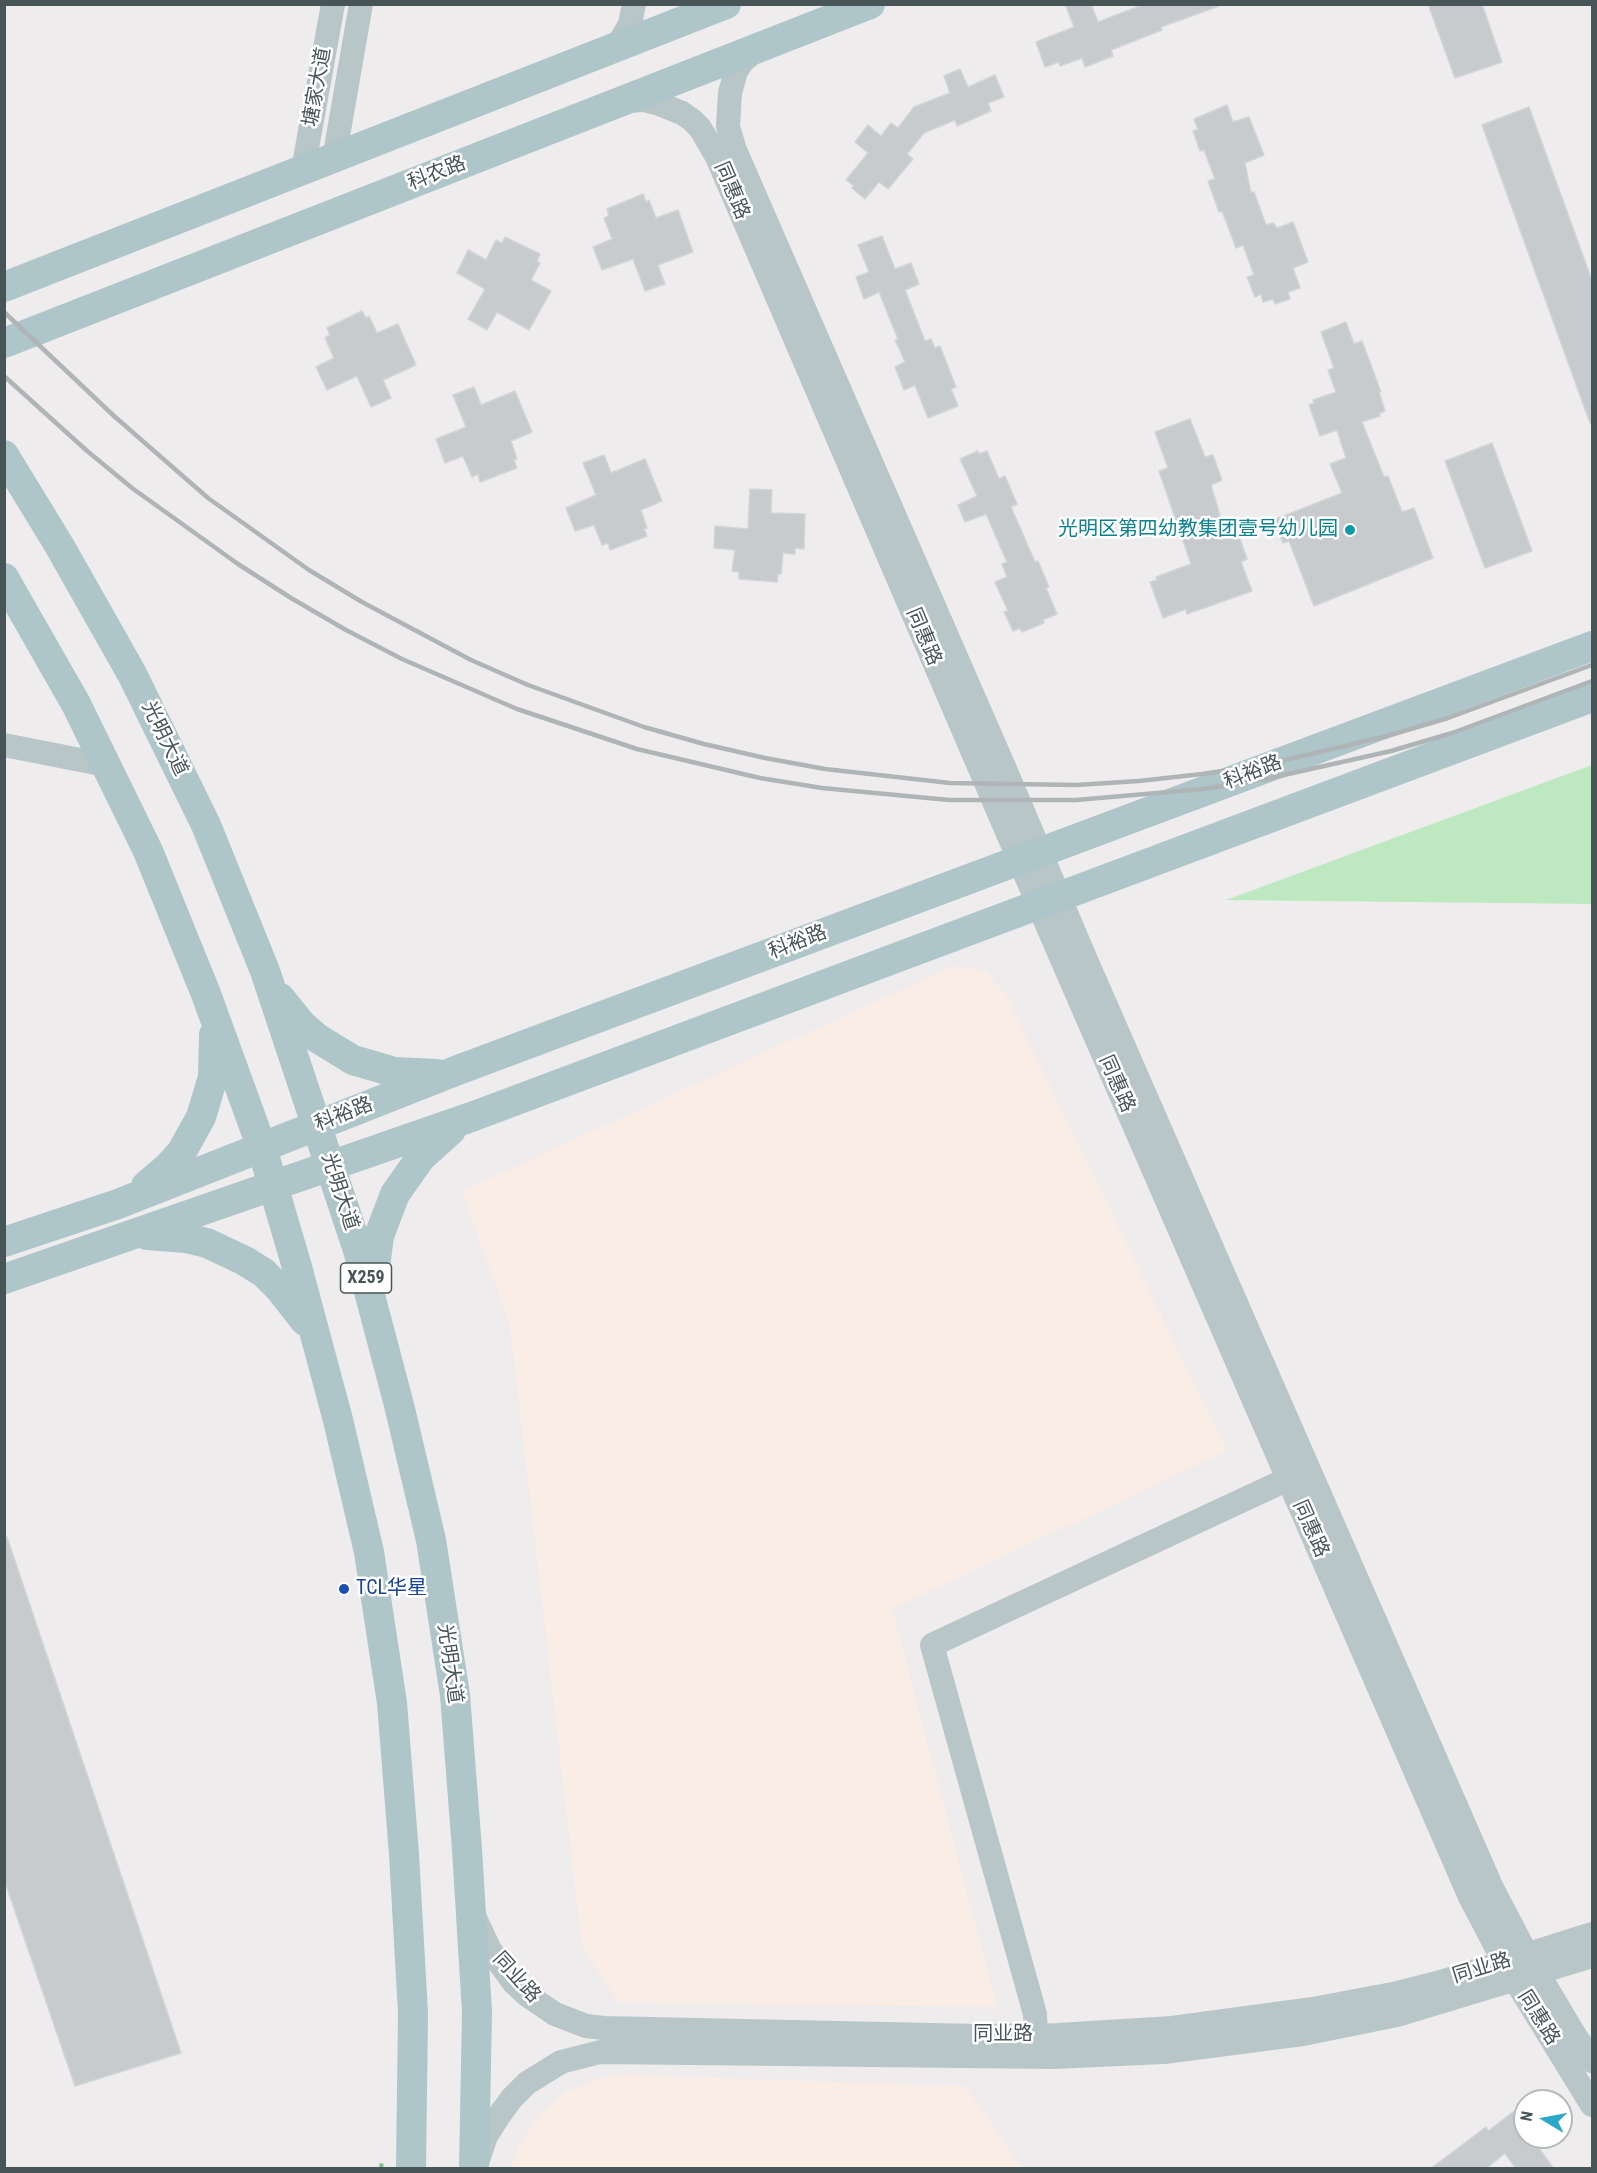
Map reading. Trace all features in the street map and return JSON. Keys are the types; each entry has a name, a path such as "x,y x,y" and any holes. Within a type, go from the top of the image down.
{"main road":[{"path":"4,287 726,4"},
{"name":"科农路","path":"4,343 870,4"},
{"name":"光明大道","path":"4,455 59,545 132,674 206,825 265,972 358,1250 431,1540 454,1695 477,2012 475,2169"},
{"path":"4,578 76,704 148,851 206,994 262,1148 318,1345 369,1552 392,1703 413,2013 411,2169"},
{"name":"科裕路","path":"4,1242 118,1204 458,1071 1593,646"},
{"path":"4,1279 474,1116 1593,697"},
{"path":"265,972 281,999 301,1024 317,1038 353,1060 374,1068 405,1073 437,1074 458,1071"},
{"path":"118,1204 136,1194 167,1168 181,1153 201,1117 213,1077 215,1056 214,1035 206,994"},
{"path":"378,1325 373,1281 375,1258 379,1236 395,1194 421,1157 437,1141 474,1116"},
{"path":"124,1238 145,1235 186,1238 207,1243 245,1261 264,1273 295,1306 318,1345"}],"street":[{"name":"塘家大道","path":"303,170 333,4"},
{"name":"塘家大道","path":"333,159 361,4"},
{"path":"617,47 630,24 634,4"},
{"name":"同惠路","path":"757,49 742,62 733,81 728,116 731,138 1049,901 1298,1474 1487,1878 1521,1968 1593,2105"},
{"name":"同惠路","path":"622,102 644,100 672,108 692,120 709,141 1030,856"},
{"path":"4,745 106,765"},
{"path":"1036,2036 1035,2014 932,1645 1298,1474"},
{"name":"同业路","path":"470,1895 482,1936 514,1983 541,2006 568,2021 604,2028 1036,2036 1172,2028 1313,2009 1593,1956"},
{"name":"同业路","path":"475,2169 486,2136 512,2098 527,2083 561,2062 600,2052 1053,2057 1164,2052 1351,2025 1446,2002 1593,1934"},
{"name":"同惠路","path":"1521,1968 1593,2061"}],"path":[{"path":"381,2169 382,2161"}],"shaded area":[{"path":"953,966 985,971 1006,995 1227,1451 892,1609 997,2007 619,2003 582,1947 510,1326 462,1191"},
{"path":"623,2075 965,2086 1022,2168 510,2168 520,2143 541,2113 566,2092 598,2079"}],"green space":[{"path":"1592,765 1592,904 1226,900"}],"building":[{"path":"1065,4 1091,4 1098,22 1145,4 1218,4 1219,6 1161,27 1162,30 1111,50 1113,56 1085,67 1082,58 1060,66 1059,62 1045,67 1036,42 1074,27"},
{"path":"1428,4 1482,4 1502,62 1455,78"},
{"path":"960,69 968,87 995,75 1004,97 988,103 991,111 957,126 955,120 924,133 907,154 913,159 888,189 879,182 865,199 846,180 868,153 855,142 868,125 881,136 891,123 898,128 914,107 950,93 944,76"},
{"path":"1227,105 1233,122 1249,117 1264,155 1245,163 1251,193 1254,192 1266,225 1273,223 1277,228 1293,222 1308,262 1293,268 1300,288 1288,292 1290,299 1275,304 1273,299 1263,302 1261,294 1255,297 1247,277 1254,275 1243,245 1236,248 1222,211 1219,212 1208,181 1215,179 1204,150 1200,151 1193,131 1198,129 1194,119"},
{"path":"1529,107 1593,283 1593,423 1590,423 1482,125"},
{"path":"643,194 646,202 649,200 656,218 678,210 693,252 658,265 665,284 645,291 633,259 602,270 593,247 612,239 604,218 609,216 607,209"},
{"path":"882,236 895,269 911,263 919,284 905,290 925,341 931,339 935,348 940,346 956,387 951,389 958,406 928,418 915,385 904,390 895,367 905,362 879,292 864,299 856,277 869,272 858,245"},
{"path":"505,237 540,254 537,261 540,263 531,280 551,291 529,330 497,312 487,330 468,319 485,289 457,273 468,250 486,260 496,240 502,243"},
{"path":"362,311 366,318 369,316 377,333 398,324 416,365 383,380 391,398 371,407 357,376 327,390 316,367 334,358 325,338 330,335 327,328"},
{"name":"光明区第四幼教集团壹号幼儿园","path":"1346,322 1354,344 1362,341 1381,392 1379,392 1385,411 1379,414 1380,416 1362,422 1384,477 1388,476 1402,512 1414,508 1433,558 1314,606 1289,541 1283,543 1273,520 1342,493 1330,464 1346,458 1337,430 1320,436 1309,405 1314,403 1313,400 1336,392 1328,370 1334,368 1321,332"},
{"path":"474,387 481,405 515,391 532,432 511,441 517,459 514,460 517,468 480,482 478,474 472,477 463,456 445,463 436,439 466,427 453,395"},
{"path":"1190,419 1205,457 1213,455 1222,480 1211,485 1224,529 1227,527 1230,536 1238,533 1247,559 1241,562 1252,591 1187,614 1186,609 1163,618 1150,582 1157,580 1156,577 1191,564 1159,471 1168,468 1155,432"},
{"path":"1492,443 1532,551 1485,568 1445,461"},
{"path":"978,451 979,454 987,451 999,479 1005,476 1017,504 1011,507 1035,562 1038,561 1057,614 1043,620 1044,623 1022,632 1020,628 1013,631 1004,612 1008,611 995,582 1007,577 1002,564 1007,562 986,514 965,522 958,505 977,496 960,459"},
{"path":"604,455 611,473 645,459 662,501 641,510 647,536 610,550 608,543 602,545 594,525 575,531 566,508 596,495 583,463"},
{"path":"750,489 772,490 771,513 805,514 804,549 795,548 795,554 783,553 781,574 778,574 777,582 739,579 739,572 732,571 735,550 714,548 715,526 748,529"},
{"path":"7,1537 181,2053 75,2086 4,1879 4,1538"},
{"path":"1513,2112 1513,2149 1540,2149 1554,2169 1516,2169 1505,2153 1486,2169 1430,2169 1486,2127 1488,2131"}],"railway":[{"path":"4,312 114,416 208,498 309,570 362,602 471,660 528,685 644,727 765,758 825,769 950,783 1076,785 1202,774 1264,765 1387,736 1448,718 1592,665"},
{"path":"4,376 132,488 238,564 346,630 402,659 517,709 637,749 760,778 822,788 949,800 1076,800 1203,789 1266,779 1391,751 1452,733 1592,681"}],"place":[{"name":"光明区第四幼教集团壹号幼儿园","path":"1350,530"},
{"name":"TCL华星","path":"344,1589"}]}
